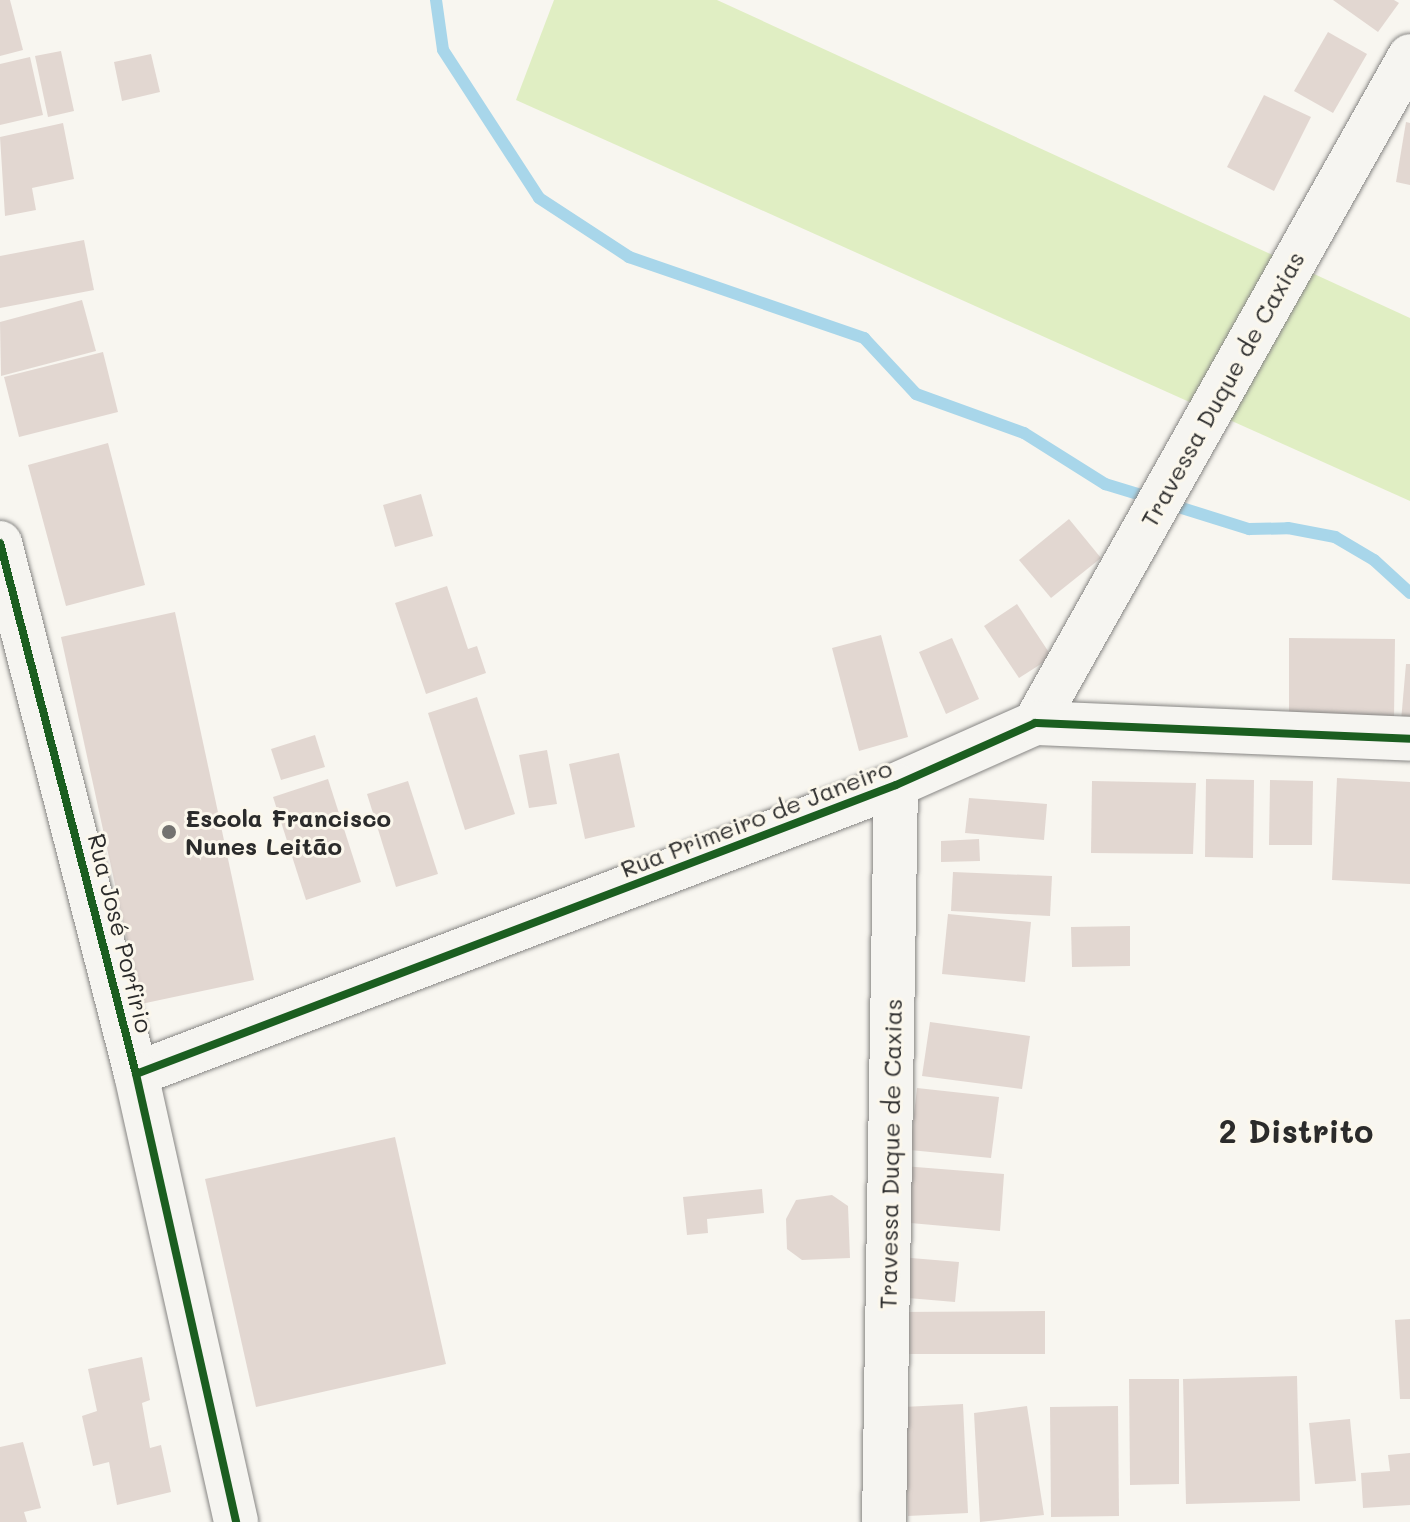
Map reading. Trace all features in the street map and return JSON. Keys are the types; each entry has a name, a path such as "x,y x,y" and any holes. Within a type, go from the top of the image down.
{"street":[{"name":"Travessa Duque de Caxias","path":"1035,723 1410,56"},
{"name":"Rua José Porfirio","path":"0,543 136,1074 236,1522"},
{"name":"Rua Primeiro de Janeiro","path":"136,1074 896,785 1035,723 1410,739"},
{"name":"Travessa Duque de Caxias","path":"884,1522 896,785"}],"green space":[{"path":"554,0 717,0 1410,318 1410,501 516,100"}],"building":[{"path":"0,0 10,0 23,50 0,56"},
{"path":"1333,0 1394,0 1399,3 1378,32"},
{"path":"1328,32 1367,54 1333,113 1294,91"},
{"path":"61,51 74,111 48,117 35,56"},
{"path":"151,54 160,92 122,101 114,62"},
{"path":"30,57 43,115 0,125 0,64"},
{"path":"1264,95 1311,117 1274,191 1227,167"},
{"path":"1406,122 1410,123 1410,185 1396,182"},
{"path":"63,123 74,179 32,188 36,210 5,216 0,137"},
{"path":"84,240 94,290 0,308 0,256"},
{"path":"82,300 96,351 1,376 0,322"},
{"path":"103,352 118,412 19,437 4,377"},
{"path":"108,443 145,585 66,606 28,465"},
{"path":"421,494 433,536 395,547 383,505"},
{"path":"1069,519 1101,558 1051,598 1019,560"},
{"path":"447,586 468,649 477,646 486,673 426,694 395,603"},
{"path":"1017,604 1052,657 1019,678 984,626"},
{"path":"175,612 254,980 141,1004 61,637"},
{"path":"881,635 908,737 859,751 832,648"},
{"path":"952,638 979,699 946,714 919,652"},
{"path":"1289,638 1395,639 1394,719 1289,718"},
{"path":"1406,664 1410,664 1410,722 1401,721"},
{"path":"477,697 515,814 465,830 428,713"},
{"path":"315,735 325,767 281,780 271,749"},
{"path":"547,750 557,804 529,808 519,755"},
{"path":"619,753 635,827 585,839 569,764"},
{"path":"1337,778 1410,782 1410,884 1332,880"},
{"path":"328,779 361,882 306,900 273,797"},
{"path":"1206,779 1254,780 1253,858 1205,857"},
{"path":"1270,780 1313,781 1312,845 1269,845"},
{"path":"408,781 438,874 396,887 367,794"},
{"path":"1092,781 1196,783 1193,854 1091,853"},
{"path":"969,798 1047,804 1044,840 965,833"},
{"path":"979,839 980,861 941,862 941,841"},
{"path":"953,872 1052,876 1050,916 951,911"},
{"path":"948,914 1031,922 1025,982 942,974"},
{"path":"1130,926 1130,966 1072,967 1071,927"},
{"path":"930,1022 1030,1036 1022,1089 922,1076"},
{"path":"917,1088 999,1097 991,1158 910,1150"},
{"path":"395,1137 446,1364 256,1407 205,1179"},
{"path":"903,1166 1004,1174 1000,1231 899,1222"},
{"path":"762,1189 764,1213 707,1219 708,1233 687,1235 683,1197"},
{"path":"832,1195 848,1206 850,1258 802,1260 787,1249 786,1219 796,1200"},
{"path":"899,1257 959,1262 955,1302 896,1297"},
{"path":"1045,1311 1045,1354 897,1354 897,1312"},
{"path":"1410,1319 1410,1399 1400,1399 1395,1320"},
{"path":"142,1357 150,1400 142,1403 150,1448 161,1445 171,1492 117,1505 109,1462 93,1466 82,1416 97,1411 88,1369"},
{"path":"1297,1376 1300,1501 1186,1504 1183,1379"},
{"path":"1129,1379 1179,1379 1179,1484 1130,1485"},
{"path":"963,1404 968,1513 908,1516 903,1407"},
{"path":"1027,1406 1044,1515 980,1522 974,1413"},
{"path":"1118,1406 1119,1516 1051,1517 1050,1407"},
{"path":"1350,1419 1356,1481 1315,1484 1309,1423"},
{"path":"23,1442 41,1508 24,1512 27,1522 0,1522 0,1447"},
{"path":"1410,1453 1410,1505 1363,1508 1361,1473 1390,1471 1388,1455"}],"waterway":[{"path":"436,0 443,50 539,198 629,257 864,338 916,394 1024,433 1105,484 1151,498"},
{"path":"1169,504 1249,529 1288,528 1335,537 1374,560 1410,593"}],"cycle path":[{"path":"0,543 136,1074 236,1522"},
{"path":"136,1074 896,785 1035,723 1410,739"}],"place":[{"name":"Escola Francisco Nunes Leitão","path":"169,832"}],"district":[{"name":"2 Distrito","path":"1296,1130"}]}
